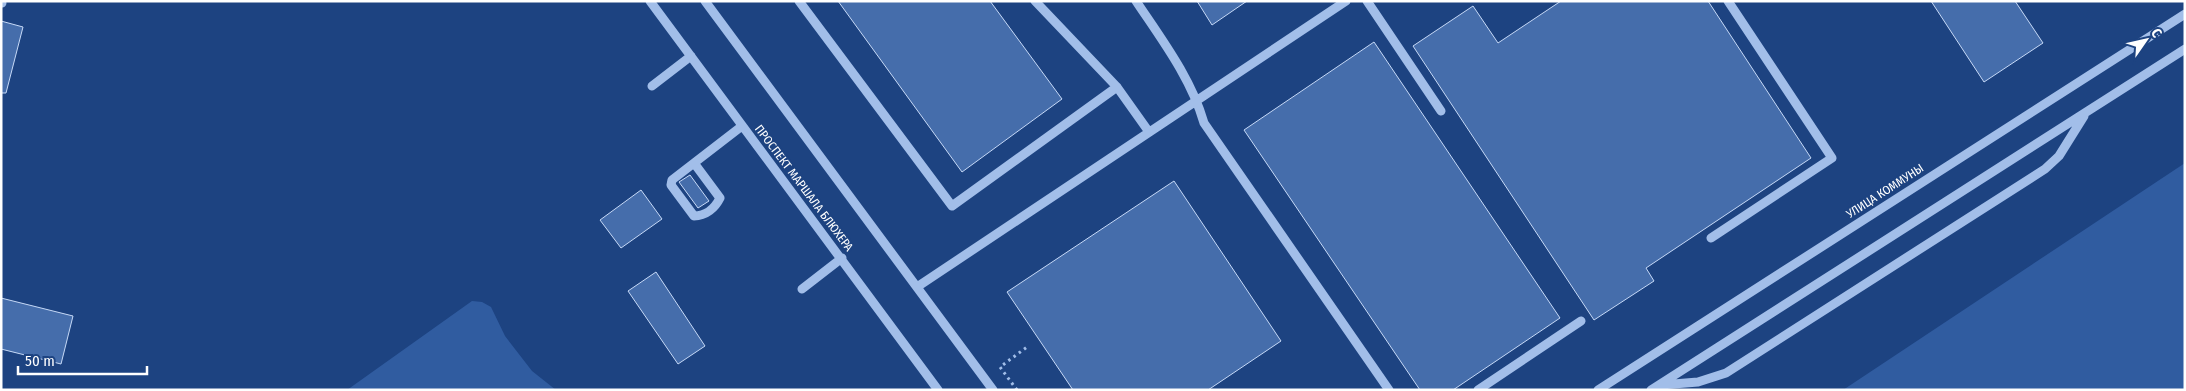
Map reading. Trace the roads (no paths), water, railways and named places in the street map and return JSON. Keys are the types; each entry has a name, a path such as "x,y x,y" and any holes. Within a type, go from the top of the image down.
{"street":[{"name":"ПРОСПЕКТ МАРШАЛА БЛЮХЕРА","path":"650,1 938,390"},
{"path":"705,1 993,390"},
{"path":"800,1 952,206 1117,87"},
{"path":"1035,1 1117,87 1149,132"},
{"path":"1136,1 1198,100 1204,123 1389,390"},
{"path":"917,288 1346,1"},
{"path":"1367,1 1441,111"},
{"path":"1711,238 1832,158 1728,1"},
{"name":"УЛИЦА КОММУНЫ","path":"1598,390 2185,14"},
{"path":"1655,387 2185,49"},
{"path":"652,86 691,56"},
{"path":"1655,387 1698,382 1726,373 2046,168 2059,156 2087,111"},
{"path":"694,163 720,198 716,206 701,216 694,216 671,185 672,180 694,163 742,126"},
{"path":"802,289 842,258"},
{"path":"1478,390 1580,320"}]}
